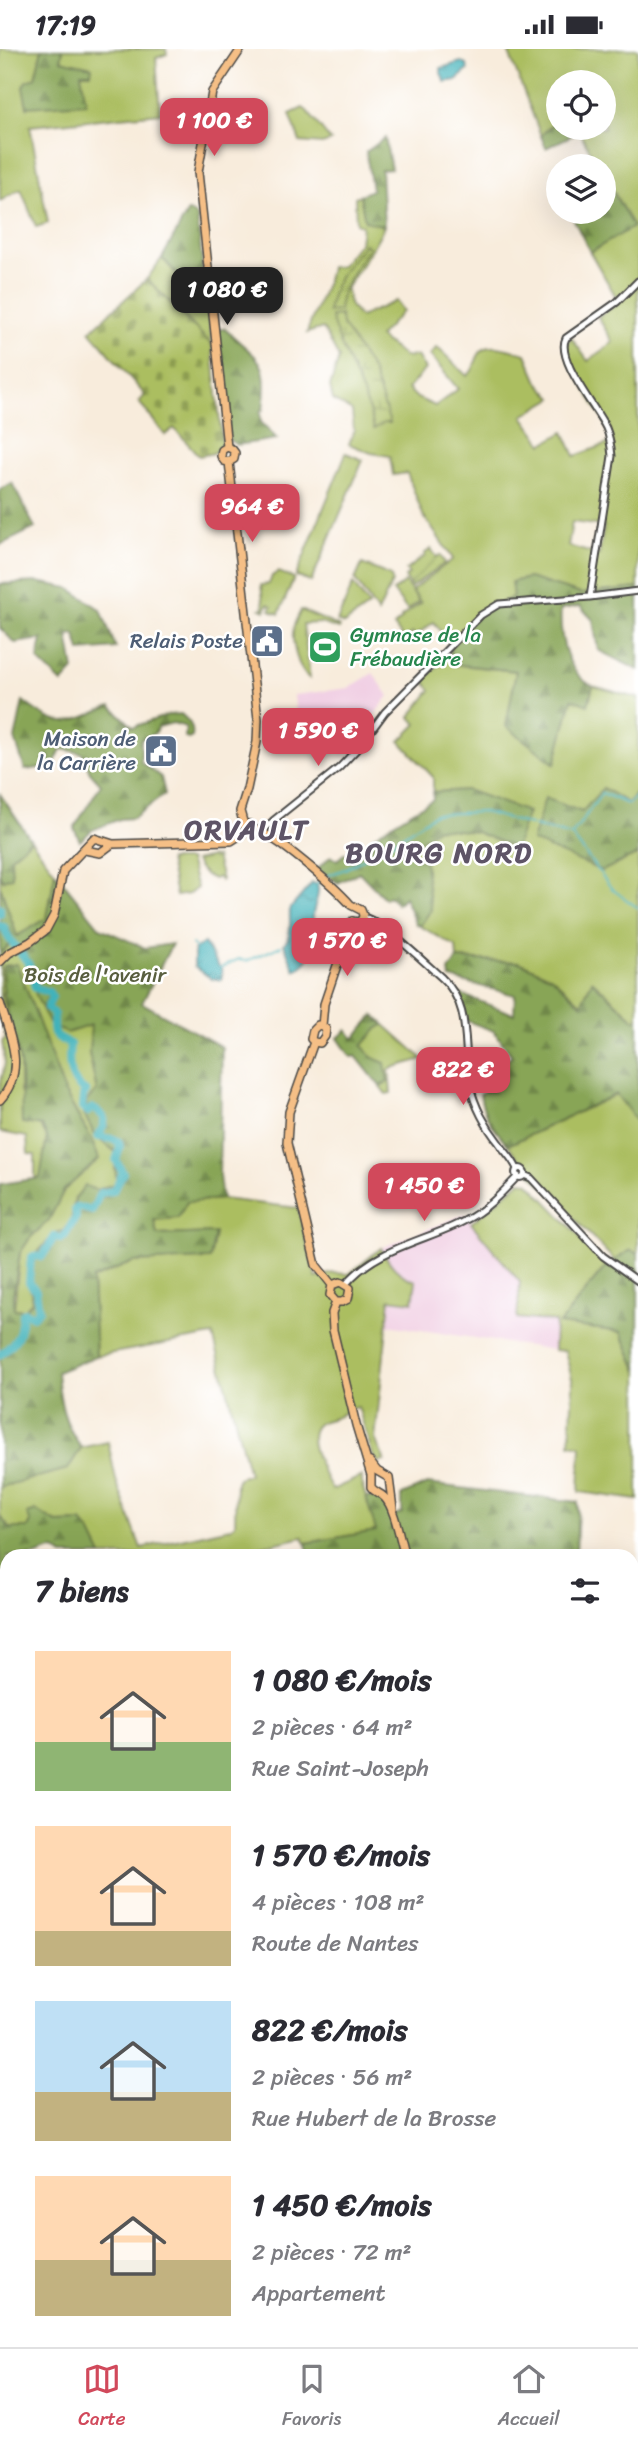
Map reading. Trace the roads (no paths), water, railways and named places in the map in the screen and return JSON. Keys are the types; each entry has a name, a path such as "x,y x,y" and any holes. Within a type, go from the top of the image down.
{"main road":[{"path":"241,49 211,97 198,172 227,447 235,453 234,459 229,462 258,719 257,742 240,811 244,825 242,834"},
{"path":"244,825 249,824 253,829 263,831 323,879 348,901 353,909 363,912 360,921 352,921"},
{"path":"242,834 248,836 253,829"},
{"path":"104,845 231,841 242,834"},
{"path":"0,962 38,937 51,923 63,871 88,849 94,838 99,838 104,845"},
{"path":"88,849 100,853 104,845"},
{"path":"332,1285 316,1265 287,1143 289,1112 314,1042 322,1042 325,1035 326,1029 322,1025 324,1004 352,921 349,918 353,909"},
{"path":"0,1003 13,1044 16,1064 13,1080 0,1100"},
{"path":"337,1282 346,1283 351,1291 350,1297 336,1302 330,1295 332,1285 337,1282"},
{"path":"336,1302 332,1313 333,1330 371,1479 370,1484 372,1490 382,1494 393,1513"},
{"path":"363,1451 380,1473 389,1478 393,1513 403,1549"},
{"path":"371,1479 380,1473"},
{"path":"382,1494 390,1488"}],"street":[{"path":"590,597 612,456 611,444 602,420 566,361 563,345 566,338 617,302 638,281"},
{"path":"263,831 341,766 384,712 481,615 499,604 638,591"},
{"path":"363,917 372,919 450,987 465,1020 468,1075 472,1093 490,1131 520,1174 531,1178 603,1256 638,1281"},
{"path":"346,1283 380,1256 452,1227 481,1212 520,1174"}],"water":[{"path":"461,62 467,65 468,70 456,80 445,82 441,68"},
{"path":"312,883 317,884 318,892 313,913 313,948 308,960 295,970 284,944 290,932 290,909"},
{"path":"204,943 222,971 222,980 212,979 194,966 194,950"}],"waterway":[{"path":"572,835 602,793 628,804 638,794"},
{"path":"326,876 385,847 435,814 484,812 530,825"},
{"path":"534,826 572,836 612,889 638,908"},
{"path":"317,884 320,881"},
{"path":"0,908 0,914"},
{"path":"0,926 4,927 9,939 26,959 33,973 35,988 49,992 52,997 47,1008 54,1014 54,1033 70,1044 70,1071 76,1083 86,1092 82,1108 88,1112 92,1108 103,1117 104,1123 98,1137 119,1142 116,1160 123,1173 113,1191 100,1193 92,1211 78,1207 75,1209 76,1217 64,1237 61,1239 55,1236 42,1257 31,1258 29,1282 36,1291 39,1310 33,1316 25,1312 22,1315 17,1338 0,1355"},
{"path":"192,945 196,948"},
{"path":"220,968 239,959 247,961 281,946"}],"place":[{"name":"Relais Poste","path":"267,641"},
{"name":"Gymnase de la Frébaudière","path":"325,647"},
{"name":"Maison de la Carrière","path":"161,751"}],"district":[{"name":"ORVAULT","path":"247,829"},
{"name":"BOURG NORD","path":"439,852"}],"park label":[{"name":"Bois de l'avenir","path":"95,975"}]}
